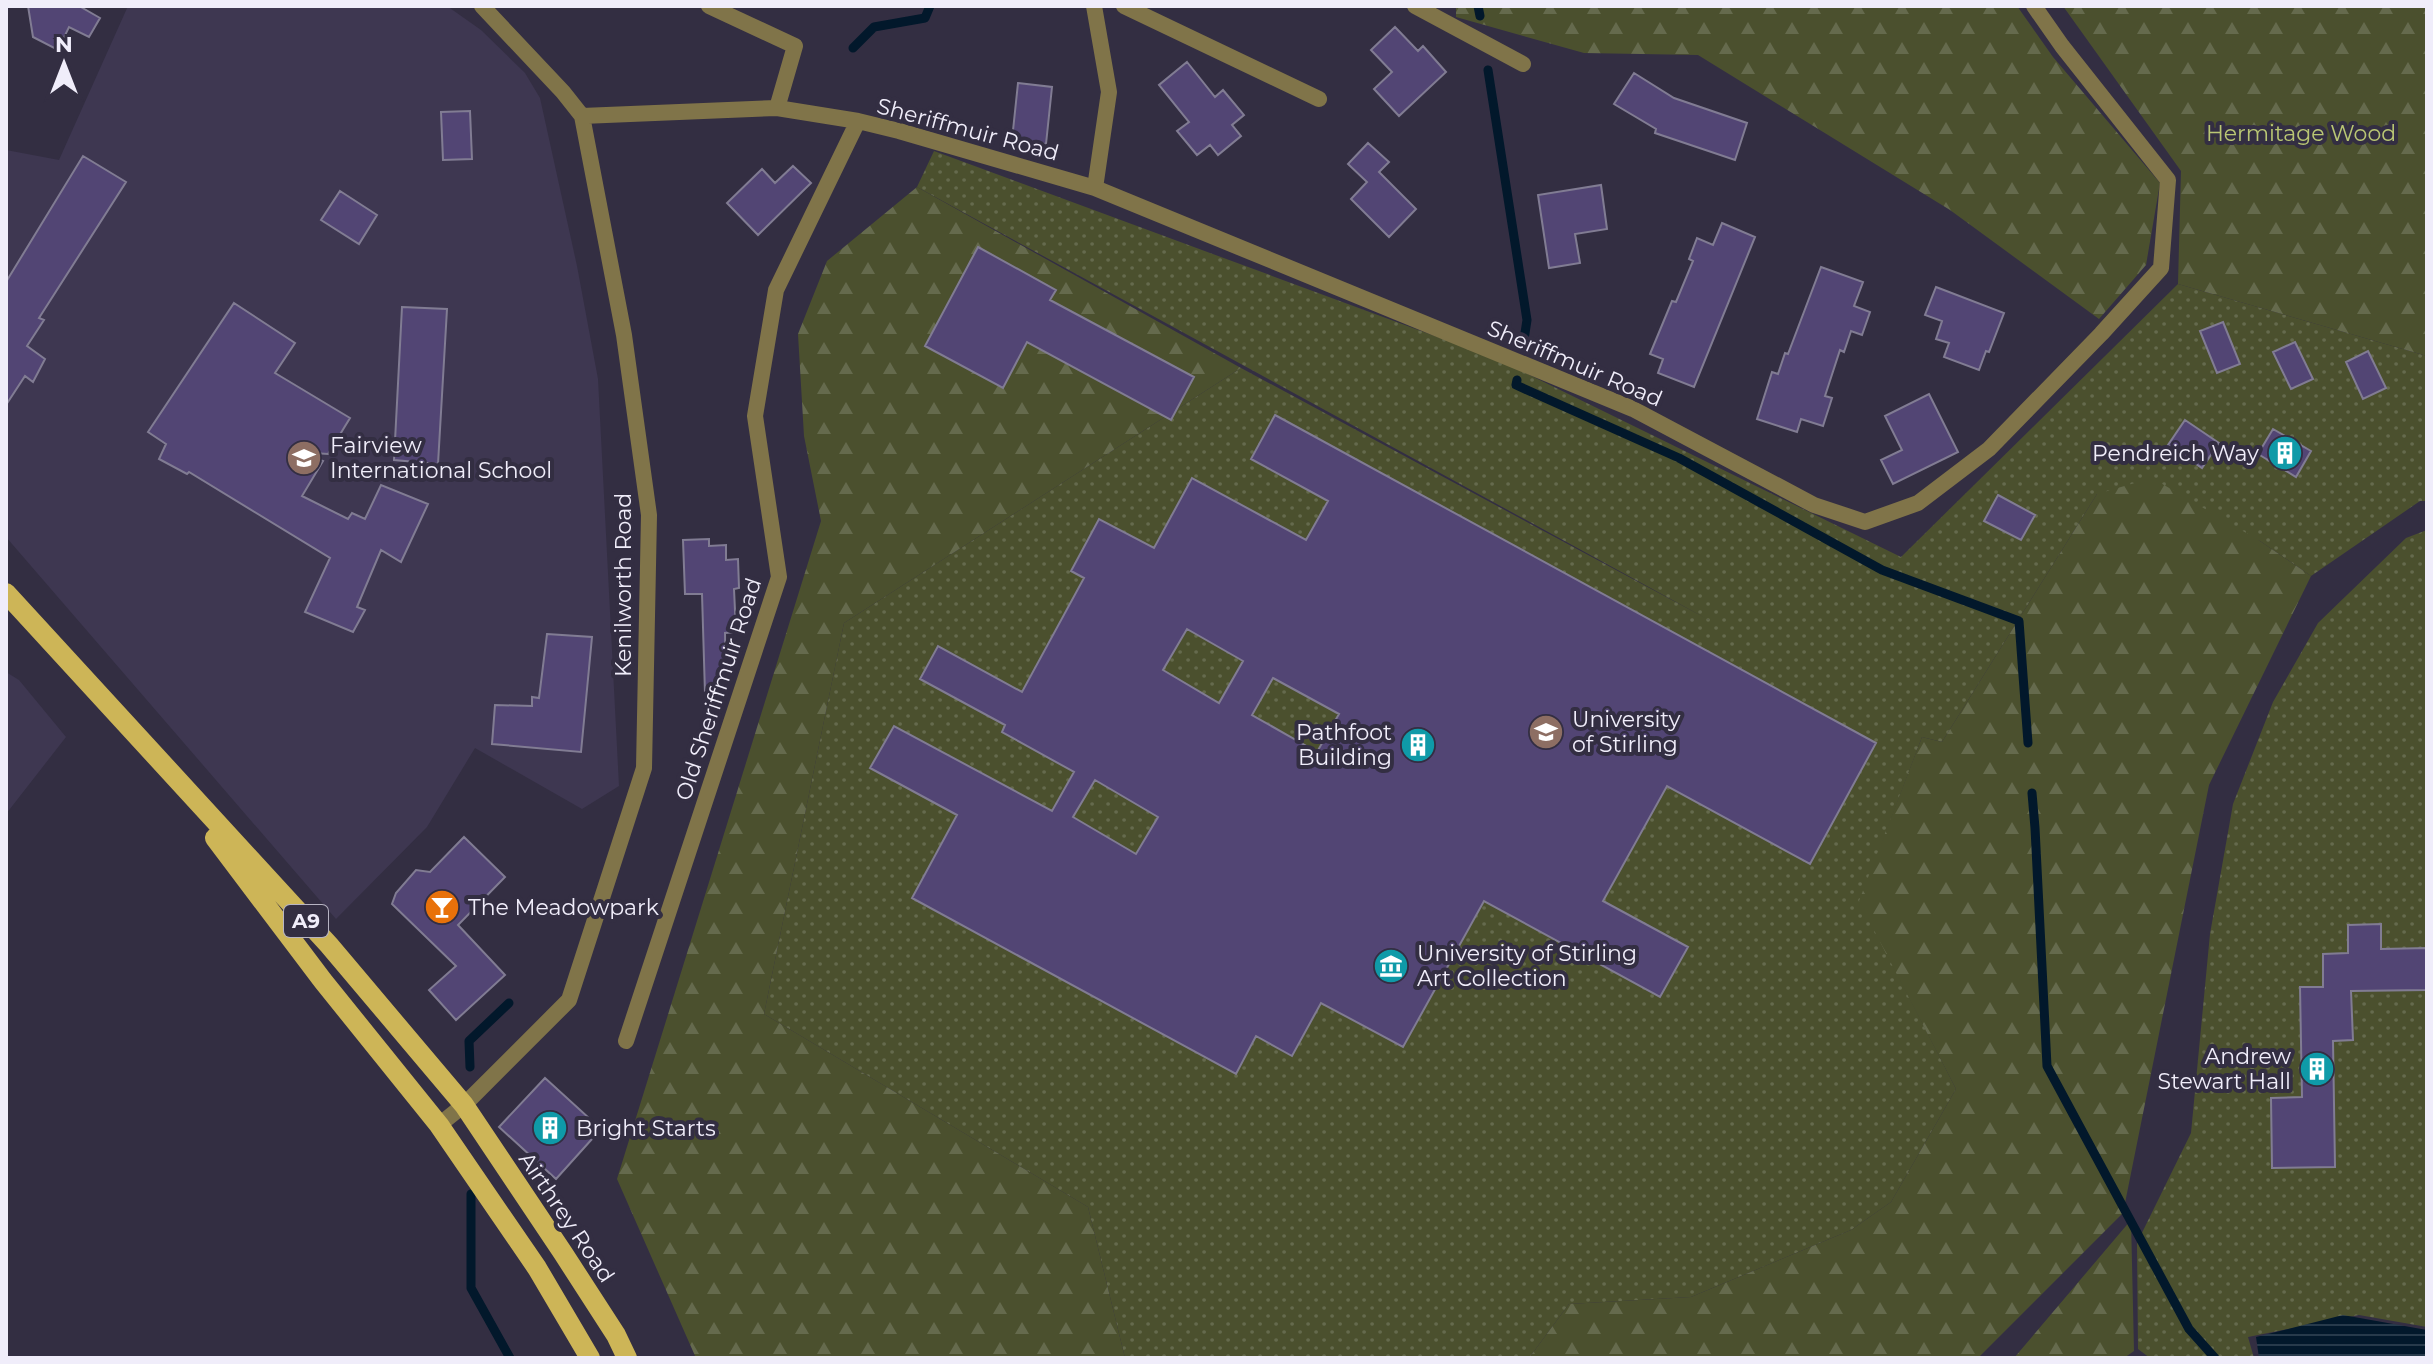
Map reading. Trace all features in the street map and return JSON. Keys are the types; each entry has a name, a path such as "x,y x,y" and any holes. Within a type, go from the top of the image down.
{"main road":[{"name":"A9","path":"6,593 329,945 464,1105"},
{"name":"A9","path":"142,742 323,981 439,1125 537,1268 590,1358"},
{"name":"Airthrey Road","path":"464,1105 616,1335 627,1358"}],"street":[{"name":"Kenilworth Road","path":"439,1125 464,1105 569,1000 644,768 649,515 624,335 582,116 482,6"},
{"path":"709,6 795,46 777,108"},
{"path":"1094,6 1109,92 1095,188"},
{"path":"1124,6 1319,99"},
{"path":"1415,6 1523,64"},
{"name":"Sheriffmuir Road","path":"582,116 777,108 858,121 971,150 1095,188 1633,409 1814,505 1865,522 1918,503 1989,449 2161,268 2168,180 2034,6"},
{"name":"Old Sheriffmuir Road","path":"626,1041 779,577 755,416 776,290 858,121"}],"shaded area":[{"name":"Fairview International School","path":"128,6 447,6 481,30 525,73 540,98 598,379 619,786 582,809 475,748 427,827 336,919 6,537 6,150 59,160"},
{"path":"6,672 19,680 66,737 6,814"}],"green space":[{"path":"1456,6 2017,6 2053,57 2160,183 2146,265 2099,319 1950,210 1698,55 1584,53 1456,17"},
{"name":"Hermitage Wood","path":"2063,6 2427,6 2427,356 2178,284 2181,171"},
{"path":"934,151 1497,359 1901,557 2178,284 2427,356 2427,501 2420,501 2311,576 2260,541 2097,494 1942,742 1922,737 1860,901 1956,1089 1891,1202 1851,1230 1691,1297 1569,1304 1529,1358 1125,1358 1088,1207 764,1014 844,623 1241,368 1709,620 917,187"},
{"path":"917,187 1241,368 844,623 764,1014 1088,1207 1125,1358 696,1358 617,1179 821,521 804,436 798,334 827,261"},
{"path":"2152,478 2260,541 2311,576 2209,785 2123,1213 1978,1358 1529,1358 1569,1304 1691,1297 1851,1230 1891,1202 1956,1089 1859,901 1922,737 1942,742 2097,494"},
{"path":"2427,530 2427,1327 2359,1315 2248,1337 2254,1358 2150,1358 2138,1349 2137,1243 2191,1133 2210,934 2233,804 2273,702 2318,623 2406,538"},
{"path":"2131,1220 2134,1351 2124,1358 2014,1358"}],"water":[{"path":"2343,1315 2427,1330 2427,1358 2259,1358 2256,1337"}],"building":[{"path":"28,6 79,6 100,18 89,37 69,27 58,50 33,37"},
{"path":"1395,27 1418,51 1423,46 1446,72 1399,116 1374,89 1392,72 1371,50"},
{"path":"1187,62 1215,97 1223,90 1244,115 1232,125 1241,136 1218,155 1210,145 1197,155 1177,131 1189,122 1159,85"},
{"path":"1634,73 1674,98 1747,123 1735,160 1655,133 1656,129 1614,104"},
{"path":"1018,83 1052,87 1046,144 1012,140"},
{"path":"470,111 472,159 443,160 441,112"},
{"path":"1368,143 1389,162 1379,172 1416,209 1389,237 1351,199 1367,182 1348,164"},
{"path":"83,156 126,182 39,318 44,320 27,346 45,359 33,382 25,376 6,405 6,282"},
{"path":"793,166 811,183 758,235 727,203 762,169 775,183"},
{"path":"1601,185 1607,229 1575,234 1580,263 1549,268 1538,195"},
{"path":"340,191 377,215 359,244 321,220"},
{"path":"1722,223 1755,237 1694,387 1658,373 1663,359 1650,354 1693,261 1689,259 1697,238 1713,245"},
{"path":"978,247 1056,290 1050,300 1194,377 1171,420 1027,342 1003,388 925,346"},
{"path":"1821,267 1863,282 1854,306 1870,312 1862,335 1851,331 1844,352 1840,350 1825,396 1832,398 1823,426 1801,419 1797,432 1757,419 1772,372 1778,374 1785,353 1788,354"},
{"path":"1936,287 2004,313 1979,370 1944,357 1949,343 1936,339 1942,321 1925,315"},
{"path":"234,303 295,343 275,373 350,418 328,454 299,452 323,461 302,496 348,519 352,513 365,519 381,485 428,504 401,562 381,550 357,607 365,610 353,632 305,612 330,558 189,472 187,474 159,459 166,444 148,432"},
{"path":"402,307 447,309 438,464 394,460"},
{"path":"2223,322 2240,364 2217,373 2200,331"},
{"path":"2295,342 2313,379 2291,389 2273,352"},
{"path":"2368,351 2386,388 2363,399 2346,362"},
{"path":"1929,394 1958,452 1893,484 1881,460 1902,450 1885,416"},
{"name":"Pathfoot Building","path":"1275,415 1876,743 1810,864 1667,786 1603,901 1688,947 1660,997 1484,901 1403,1047 1321,1003 1292,1056 1256,1036 1236,1074 912,898 957,815 870,768 894,726 1052,811 1074,772 1002,732 1005,725 920,679 938,646 1022,692 1084,578 1071,571 1099,519 1154,548 1192,478 1306,540 1328,501 1251,459","holes":["1187,629 1243,661 1219,703 1163,670","1273,678 1339,714 1317,752 1252,715","1095,780 1158,817 1136,854 1073,817"]},
{"path":"2185,420 2219,443 2202,468 2168,445"},
{"name":"Pendreich Way","path":"2273,429 2311,451 2296,477 2258,454"},
{"path":"1998,495 2035,515 2021,540 1984,521"},
{"path":"709,539 709,546 726,545 726,560 738,559 739,588 734,589 736,632 725,633 726,693 705,693 702,594 685,594 683,540"},
{"path":"547,634 592,637 581,752 492,744 495,705 532,706 532,697 539,698"},
{"path":"464,837 505,877 458,925 505,975 456,1020 429,990 456,966 392,904 396,893 416,870 430,872"},
{"name":"Andrew Stewart Hall","path":"2381,924 2381,949 2427,948 2427,990 2351,991 2353,1040 2333,1041 2335,1167 2272,1168 2271,1098 2302,1097 2300,987 2323,987 2323,954 2348,953 2348,925"},
{"name":"Bright Starts","path":"545,1078 601,1129 556,1179 499,1127"}],"waterway":[{"path":"853,48 874,27 925,18 930,6"},
{"path":"1478,6 1480,16"},
{"path":"1488,70 1527,320 1523,346"},
{"path":"1517,380 1516,385 1679,458 1882,570 2019,621 2028,743"},
{"path":"2032,793 2047,1066 2189,1329 2215,1358"},
{"path":"470,1067 469,1041 509,1003"},
{"path":"471,1194 471,1288 510,1358"}],"place":[{"name":"Pendreich Way","path":"2285,453"},
{"name":"Fairview International School","path":"304,458"},
{"name":"University of Stirling","path":"1546,732"},
{"name":"Pathfoot Building","path":"1418,745"},
{"name":"The Meadowpark","path":"442,907"},
{"name":"University of Stirling Art Collection","path":"1391,966"},
{"name":"Andrew Stewart Hall","path":"2317,1069"},
{"name":"Bright Starts","path":"550,1128"}]}
